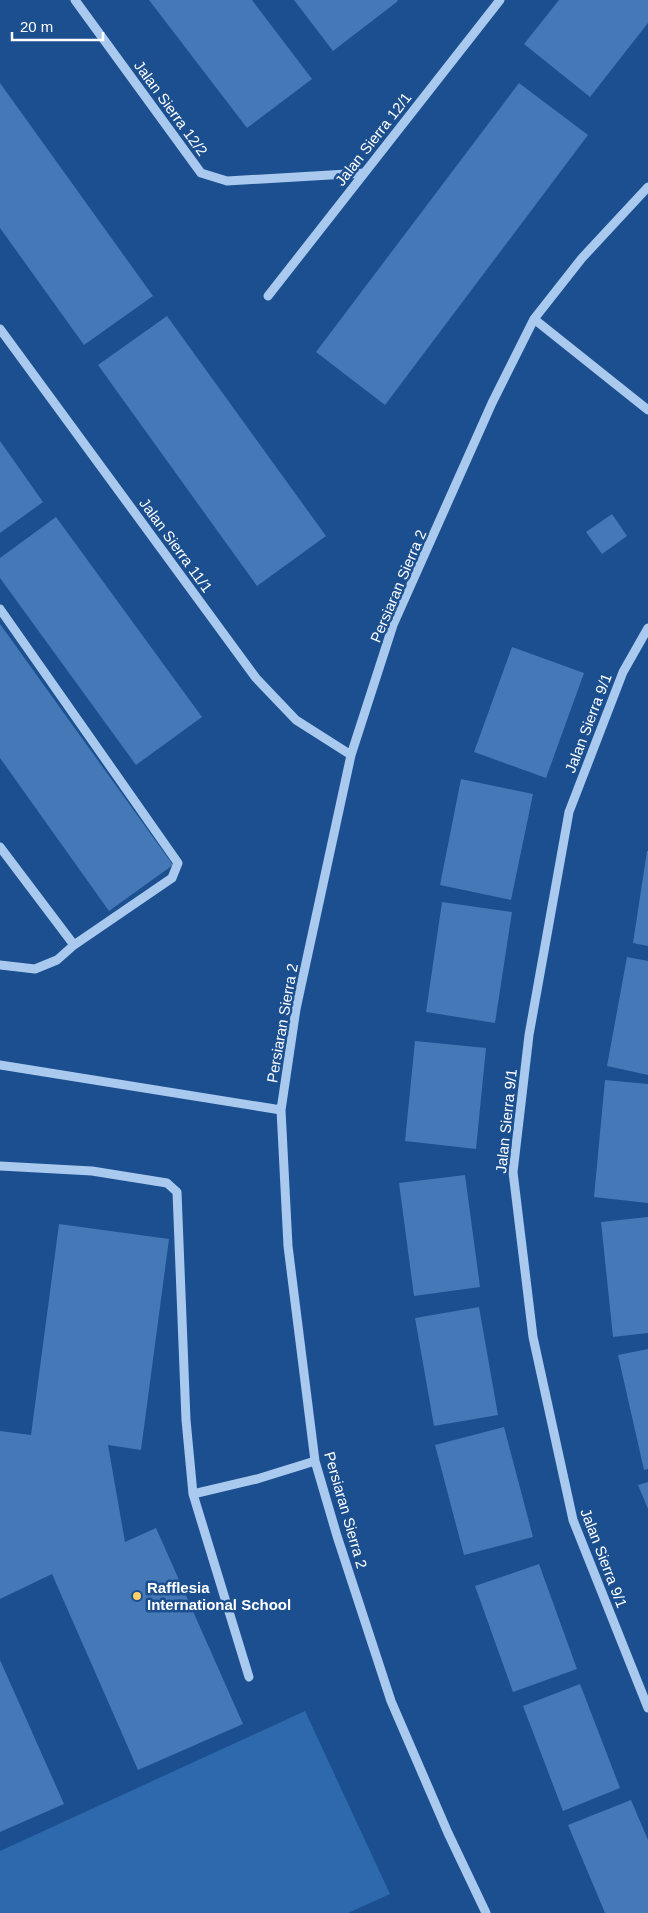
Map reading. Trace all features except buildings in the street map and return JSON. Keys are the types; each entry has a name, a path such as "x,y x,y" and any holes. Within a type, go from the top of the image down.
{"street":[{"name":"Jalan Sierra 12/2","path":"75,0 201,173 227,181 364,173"},
{"name":"Jalan Sierra 12/1","path":"268,296 500,0"},
{"name":"Persiaran Sierra 2","path":"486,1913 448,1833 391,1701 337,1536 315,1461 288,1246 281,1110 296,1009 352,756 394,625 492,403 534,319 582,258 648,188"},
{"path":"534,319 648,410"},
{"name":"Jalan Sierra 11/1","path":"0,329 256,678 296,720 352,756"},
{"path":"0,609 178,863 172,878 74,946 57,960 35,969 0,965"},
{"name":"Jalan Sierra 9/1","path":"648,628 622,672 569,812 529,1035 512,1172 533,1337 573,1520 648,1708"},
{"path":"0,848 74,946"},
{"path":"0,1065 281,1110"},
{"path":"0,1166 92,1172 148,1180 167,1183 177,1192 186,1420 193,1494 249,1677"},
{"path":"193,1494 257,1479 315,1461"}],"shaded area":[{"path":"305,1711 390,1894 348,1913 0,1913 0,1851"}],"place":[{"name":"Rafflesia International School","path":"137,1596"}]}
